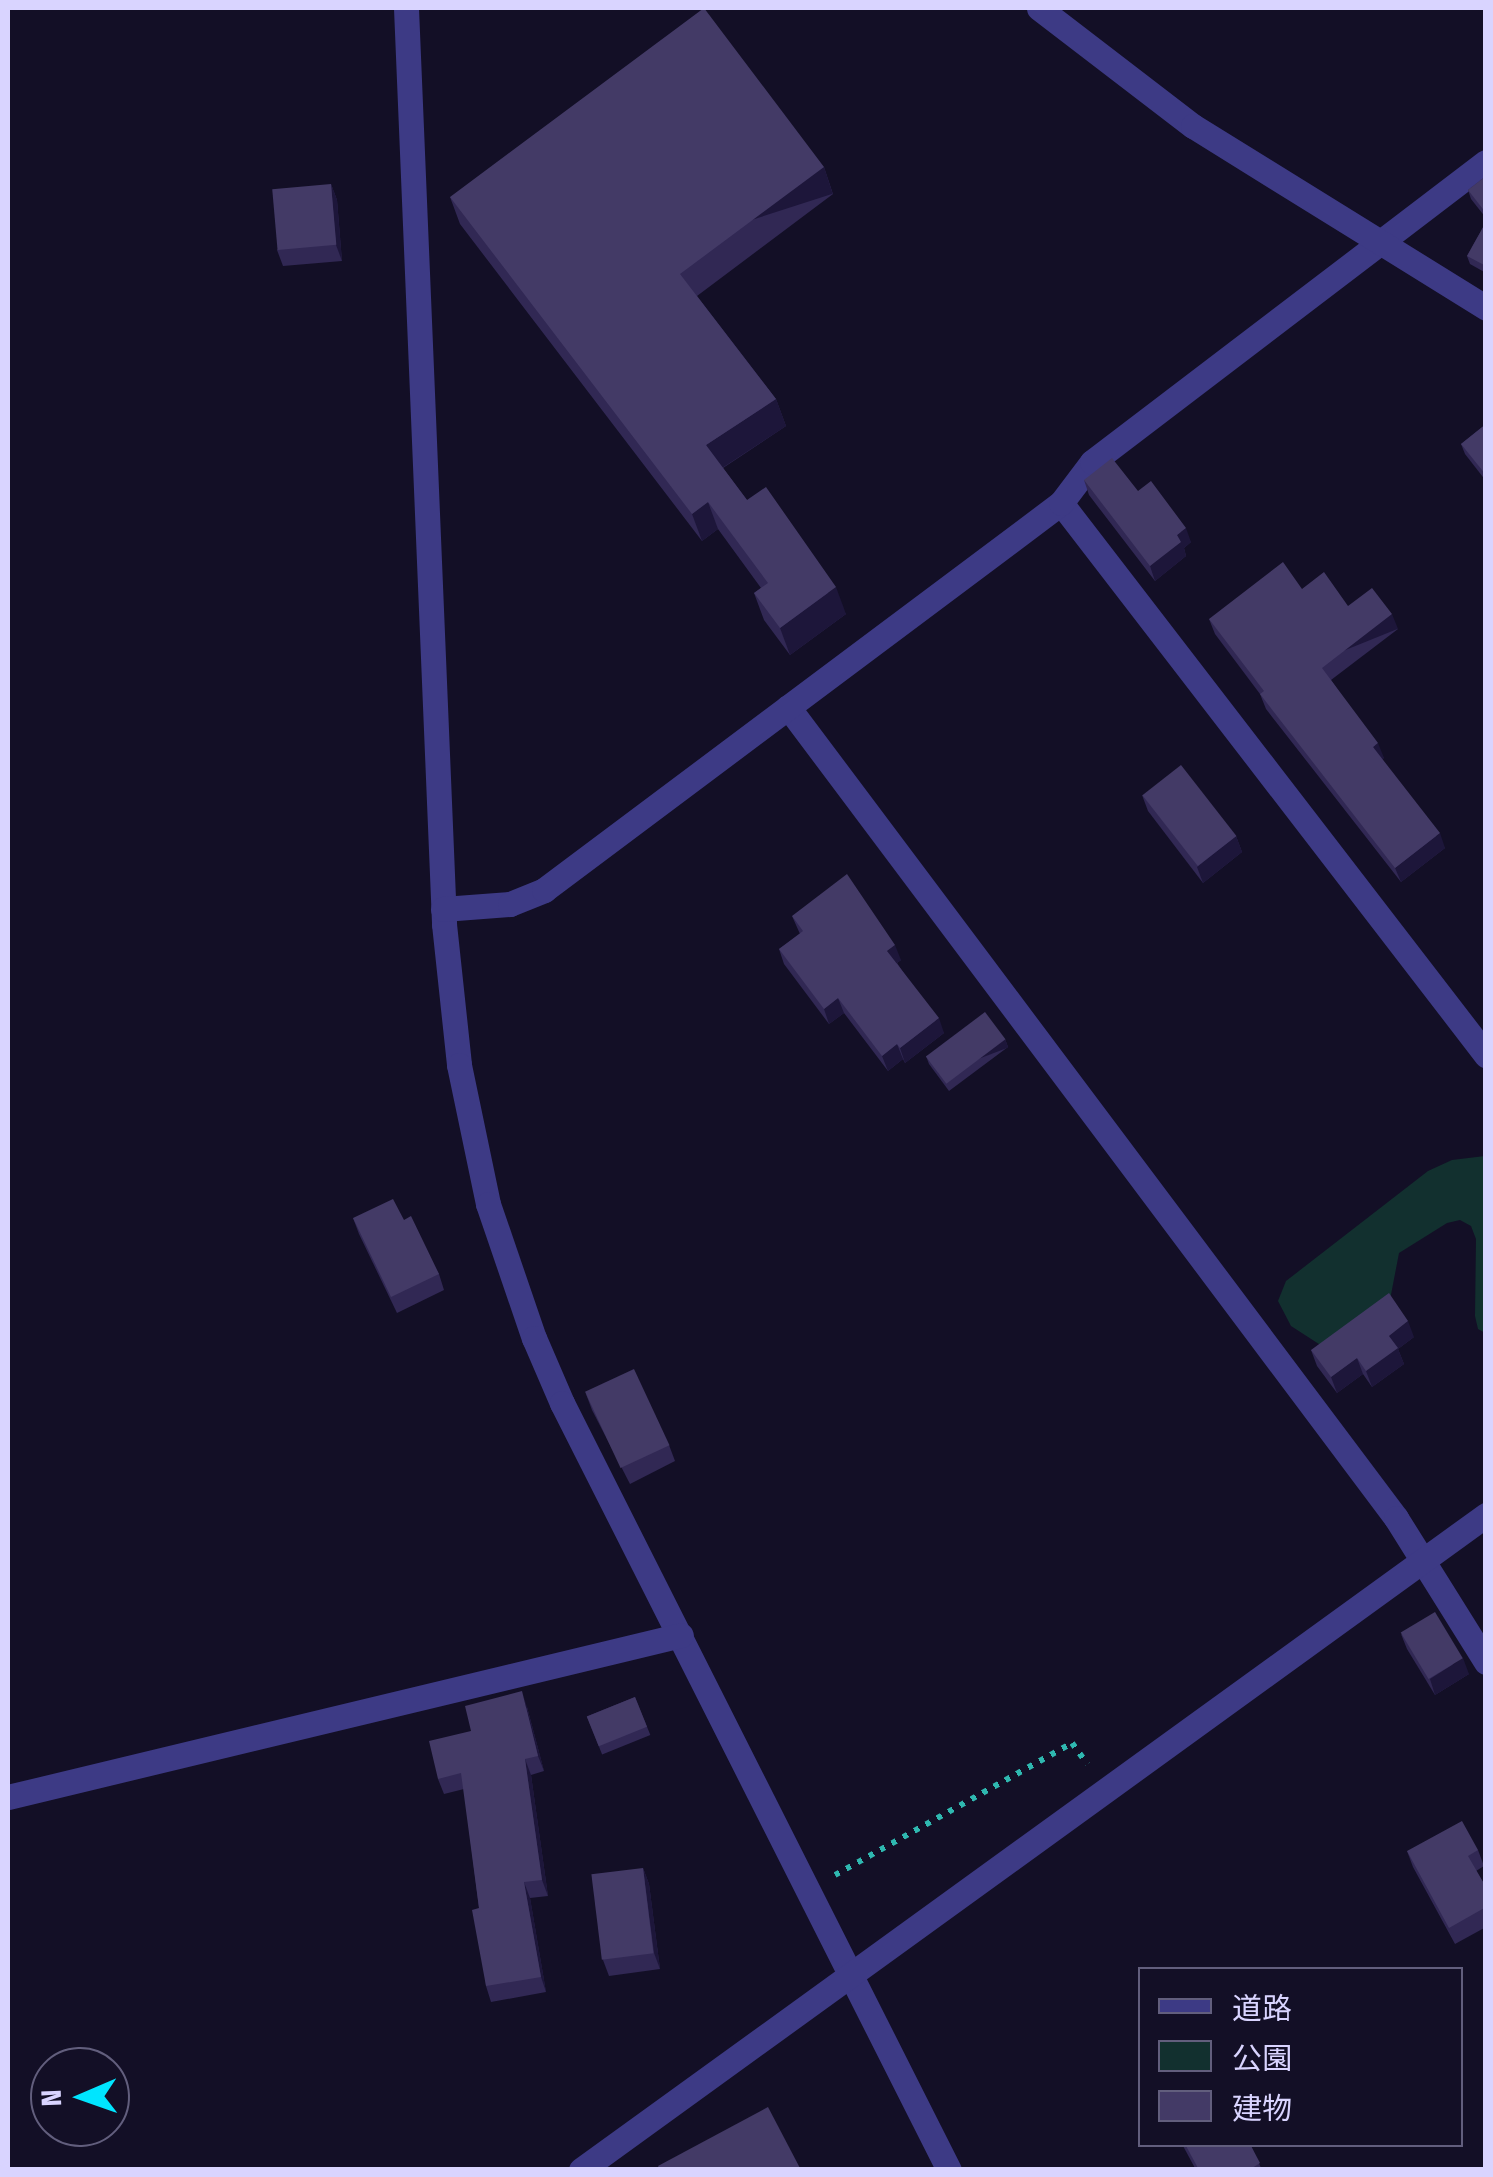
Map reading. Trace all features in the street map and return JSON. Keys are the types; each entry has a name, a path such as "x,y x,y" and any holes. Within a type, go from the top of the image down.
{"street":[{"path":"406,8 444,909 458,1065 476,1152 509,1271 562,1403 949,2170"},
{"path":"1038,8 1193,126 1486,308"},
{"path":"444,909 510,904 544,890 1061,503 1092,462 1486,162"},
{"path":"1061,503 1486,1055"},
{"path":"788,707 1424,1560 1486,1662"},
{"path":"580,2170 1486,1515"},
{"path":"8,1797 681,1635"}],"path":[{"path":"810,1888 1072,1743 1105,1790"}],"green space":[{"path":"1485,1156 1485,1333 1478,1329 1475,1316 1476,1239 1471,1226 1460,1220 1447,1223 1399,1253 1389,1305 1322,1346 1291,1326 1278,1301 1286,1281 1428,1171 1452,1160"}],"building":[{"path":"704,8 824,167 680,274 776,399 706,445 747,500 766,487 836,587 780,628 754,593 768,583 708,502 692,514 450,197"},
{"path":"1486,176 1486,213 1468,190"},
{"path":"331,184 336,245 278,250 272,189"},
{"path":"1486,222 1486,266 1467,256"},
{"path":"1486,424 1486,475 1461,444"},
{"path":"1112,458 1138,491 1151,481 1186,528 1177,535 1181,542 1150,566 1084,480"},
{"path":"1283,562 1302,589 1324,572 1348,606 1372,588 1392,614 1322,668 1378,743 1373,747 1440,833 1395,868 1260,694 1264,691 1209,619"},
{"path":"1181,765 1236,836 1198,866 1142,795"},
{"path":"847,874 895,945 887,951 939,1018 900,1048 897,1044 882,1056 838,998 824,1009 779,949 803,931 792,916"},
{"path":"985,1012 1005,1039 946,1084 926,1057"},
{"path":"393,1199 404,1220 411,1216 439,1274 391,1297 353,1218"},
{"path":"1389,1293 1408,1321 1389,1336 1398,1348 1366,1371 1357,1358 1331,1377 1311,1350"},
{"path":"634,1369 669,1445 621,1468 585,1392"},
{"path":"1435,1612 1463,1658 1429,1679 1401,1633"},
{"path":"522,1691 538,1756 525,1759 542,1880 524,1882 541,1977 486,1986 472,1910 479,1908 461,1773 438,1779 429,1741 471,1731 465,1706"},
{"path":"635,1697 647,1727 599,1746 587,1716"},
{"path":"1462,1821 1478,1850 1468,1856 1486,1887 1486,1907 1449,1928 1407,1851"},
{"path":"643,1868 653,1953 602,1960 591,1874"},
{"path":"768,2107 801,2170 660,2170 658,2166"},
{"path":"1187,2147 1252,2147 1260,2163 1249,2170 1199,2170"}]}
